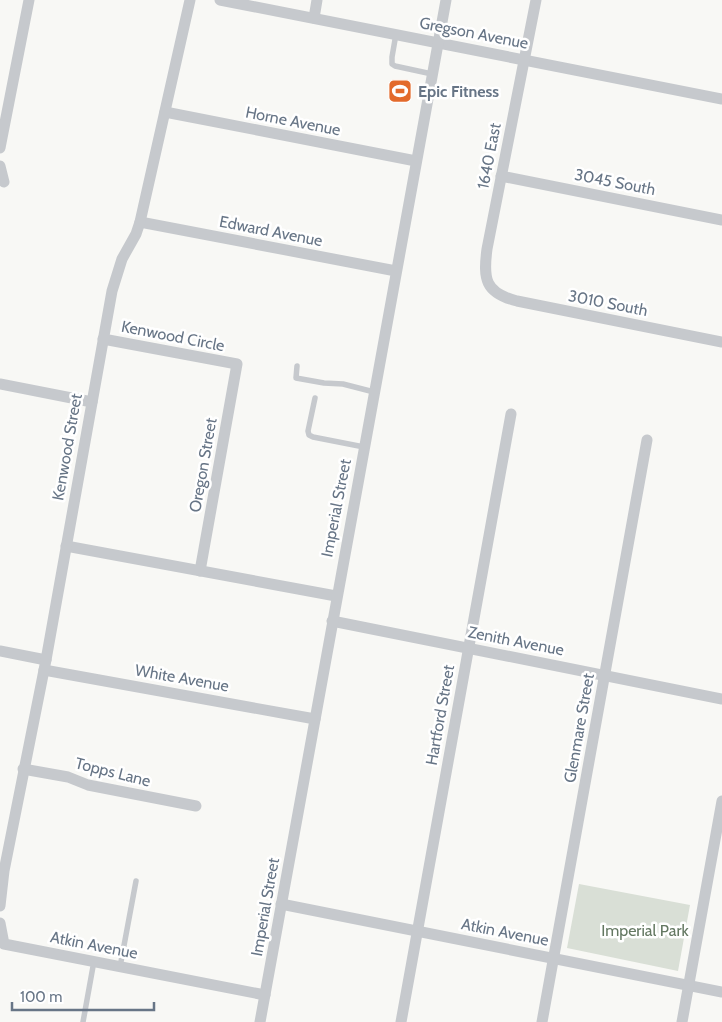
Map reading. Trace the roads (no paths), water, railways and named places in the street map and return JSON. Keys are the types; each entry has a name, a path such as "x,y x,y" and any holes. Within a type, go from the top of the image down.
{"street":[{"path":"0,148 29,0"},
{"name":"Kenwood Street","path":"0,906 4,871 45,665 116,274 140,222 190,0"},
{"name":"Gregson Avenue","path":"220,0 722,99"},
{"path":"314,18 317,0"},
{"name":"Imperial Street","path":"260,1022 336,596 446,0"},
{"name":"1640 East","path":"490,288 485,275 486,258 536,0"},
{"name":"Horne Avenue","path":"164,112 416,161"},
{"path":"0,166 4,182"},
{"name":"3045 South","path":"501,176 722,220"},
{"name":"Edward Avenue","path":"140,222 396,271"},
{"name":"3010 South","path":"490,288 503,297 517,301 722,342"},
{"name":"Kenwood Circle","path":"103,339 237,364"},
{"name":"Oregon Street","path":"200,571 237,364"},
{"path":"0,384 92,402"},
{"name":"Hartford Street","path":"401,1022 511,414"},
{"name":"Glenmare Street","path":"542,1022 647,440"},
{"path":"66,546 336,596"},
{"name":"Zenith Avenue","path":"332,621 722,699"},
{"name":"White Avenue","path":"0,651 45,665 315,719"},
{"name":"Topps Lane","path":"23,768 68,777 84,784 196,806"},
{"path":"682,1022 722,802"},
{"name":"Atkin Avenue","path":"282,904 722,992"},
{"name":"Atkin Avenue","path":"0,923 4,944 265,995"}],"lane":[{"path":"396,34 392,64 432,74"},
{"path":"297,366 296,378 324,384 343,384 374,392"},
{"path":"315,398 308,431 309,435 364,448"},
{"path":"120,966 136,881"},
{"path":"83,1022 94,961"}],"place":[{"name":"Epic Fitness","path":"400,91"}],"park label":[{"name":"Imperial Park","path":"645,930"}]}
